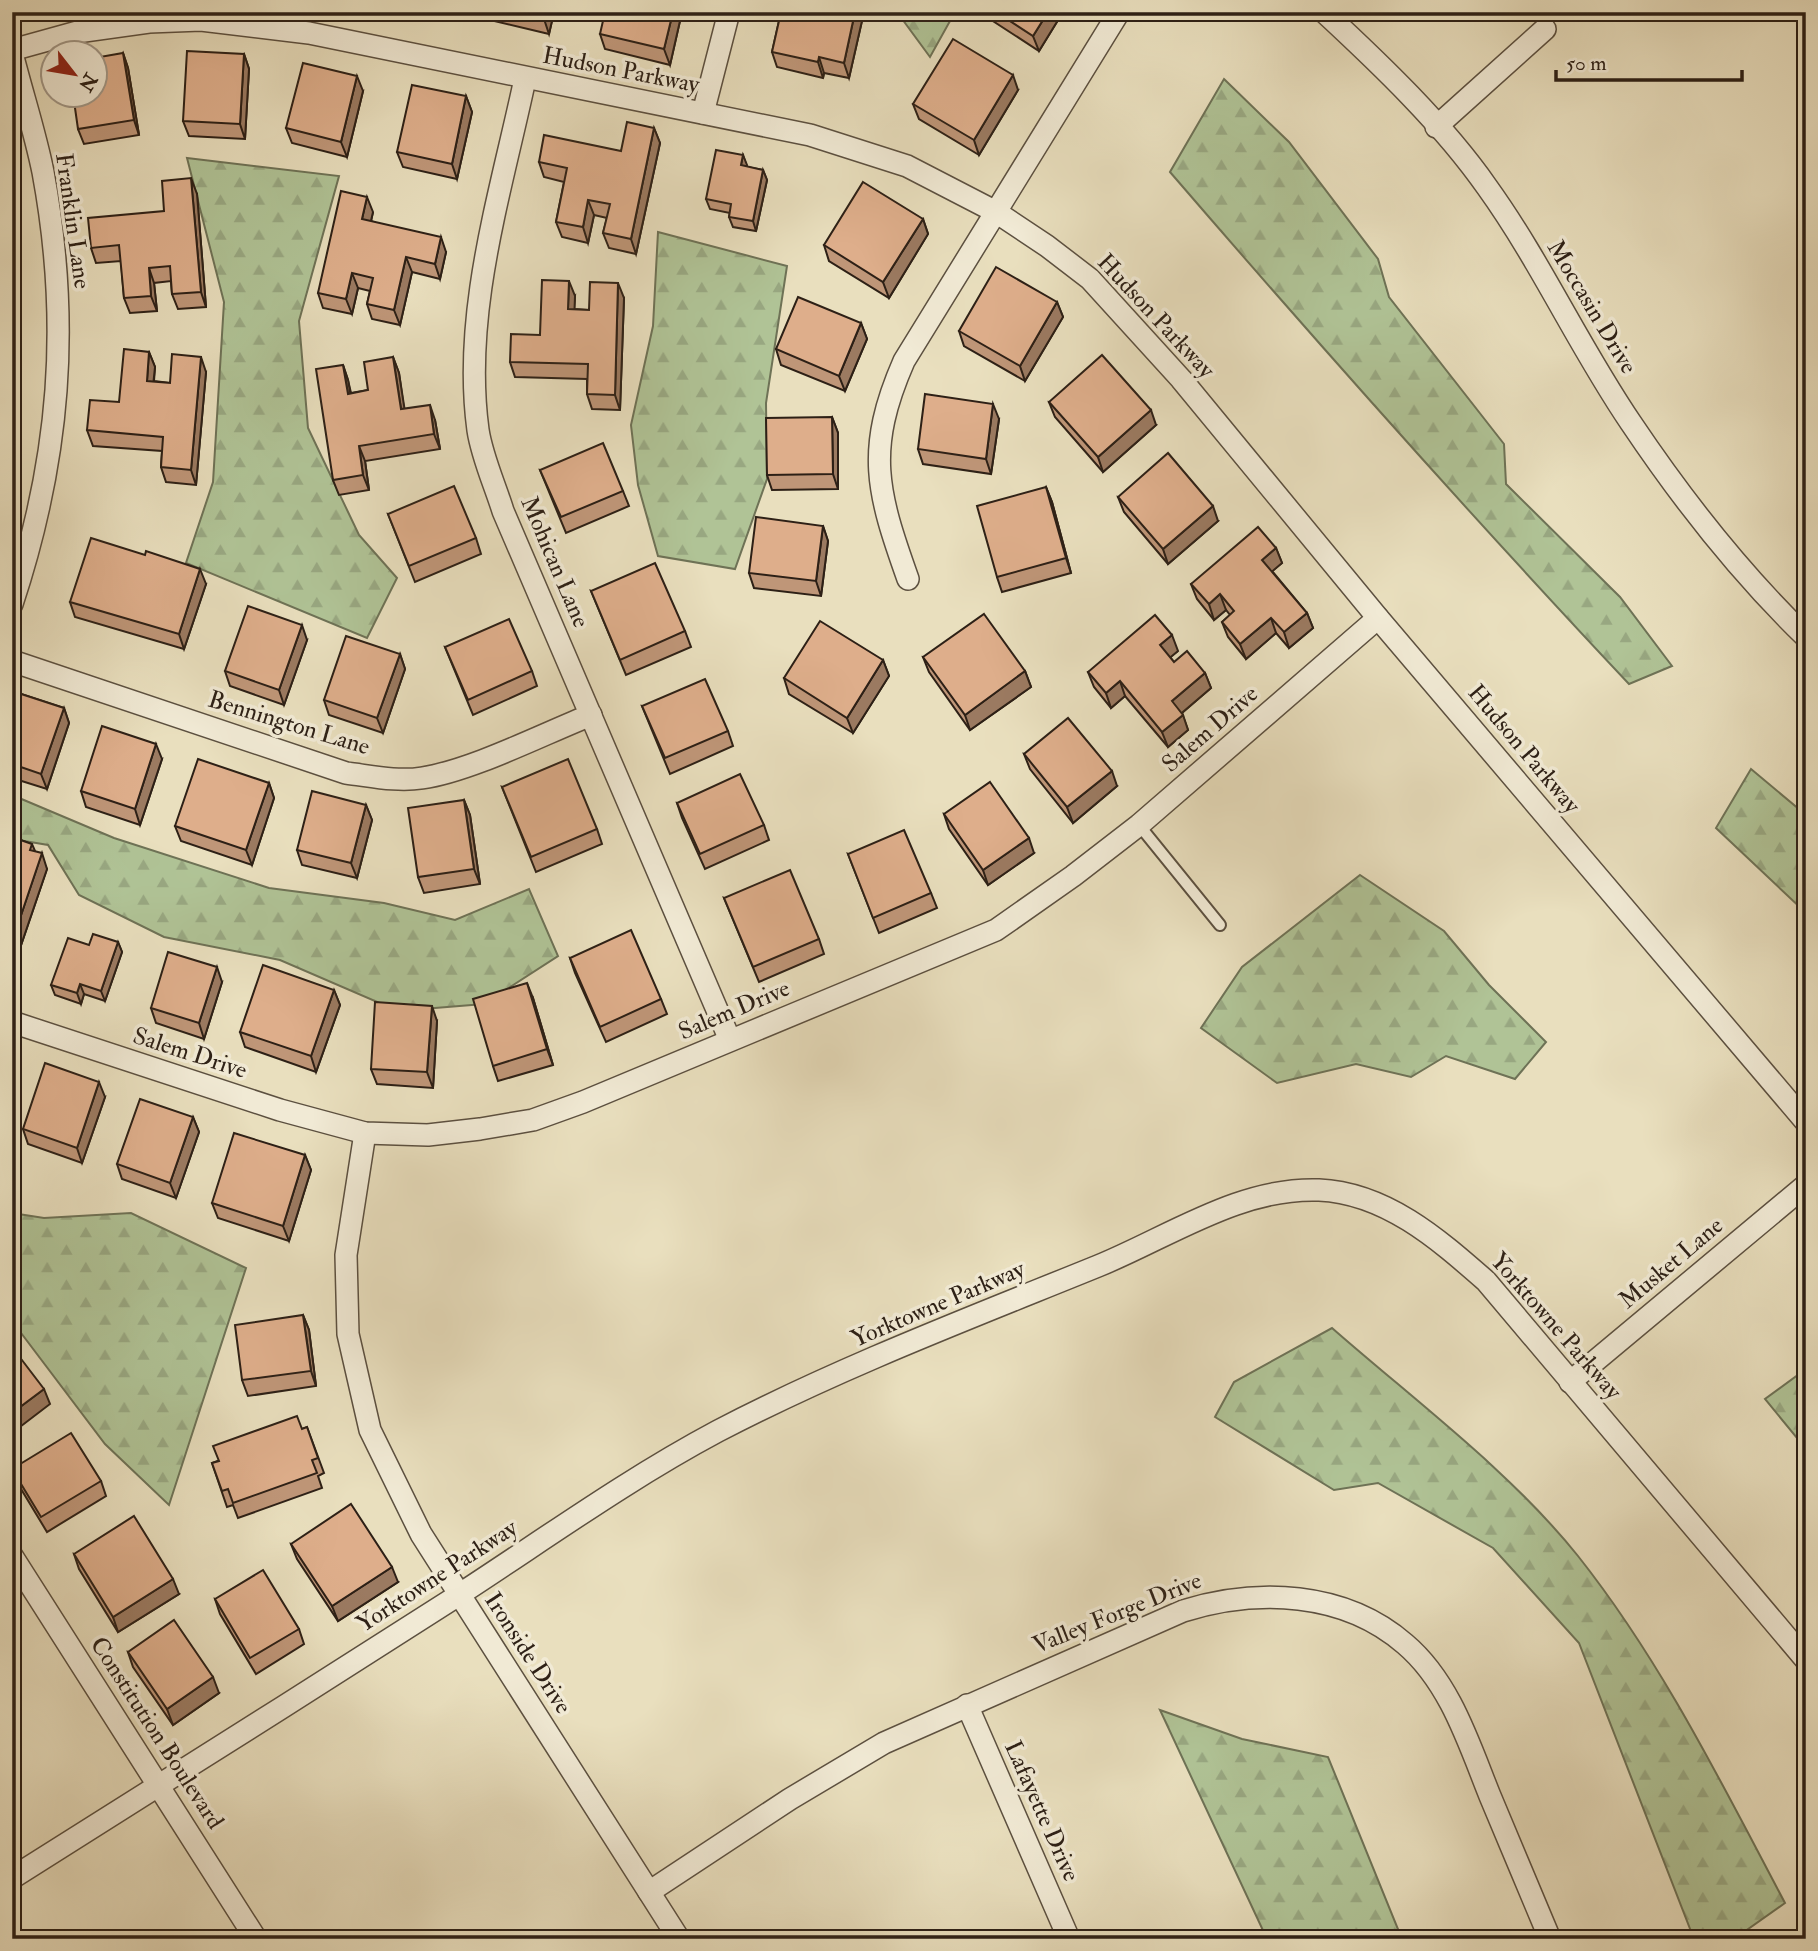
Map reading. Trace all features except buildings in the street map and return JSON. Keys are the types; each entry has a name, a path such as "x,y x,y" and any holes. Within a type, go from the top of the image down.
{"street":[{"path":"703,113 729,12"},
{"path":"908,579 881,495 879,445 887,401 904,362 1119,12"},
{"name":"Moccasin Drive","path":"1324,12 1368,53 1486,185 1536,262 1630,422 1730,556 1806,637"},
{"name":"Hudson Parkway","path":"12,52 76,32 149,22 310,22 525,79 810,135 907,166 996,212 1090,279 1181,379 1378,618 1806,1122"},
{"path":"1436,127 1545,29"},
{"name":"Franklin Lane","path":"12,52 42,171 60,315 58,387 51,454 31,546 12,604"},
{"name":"Mohican Lane","path":"525,79 482,277 474,368 478,432 503,512 730,1040"},
{"name":"Salem Drive","path":"12,1022 280,1110 365,1133 428,1135 533,1120 996,930 1139,825 1378,618"},
{"name":"Bennington Lane","path":"12,661 346,773 393,779 423,778 462,767 590,715"},
{"name":"Ironside Drive","path":"365,1133 346,1255 348,1334 370,1430 421,1534 679,1939"},
{"name":"Musket Lane","path":"1570,1382 1806,1185"},
{"name":"Yorktowne Parkway","path":"12,1878 460,1594 617,1489 720,1431 892,1350 1118,1258 1216,1212 1268,1194 1316,1190 1343,1193 1403,1216 1433,1234 1486,1281 1806,1660"},
{"name":"Constitution Boulevard","path":"12,1556 256,1939"},
{"name":"Valley Forge Drive","path":"649,1892 790,1799 884,1743 1183,1611 1222,1599 1265,1596 1306,1600 1343,1609 1406,1644 1448,1696 1550,1939"},
{"name":"Lafayette Drive","path":"967,1705 1069,1939"}],"lane":[{"path":"1139,825 1220,925"}],"green space":[{"path":"897,12 955,12 930,57"},
{"path":"1224,79 1289,142 1378,259 1389,297 1504,444 1506,484 1620,597 1672,666 1629,684 1397,431 1170,172"},
{"path":"187,158 339,176 299,321 308,428 359,535 397,578 367,638 186,563 213,482 224,302"},
{"path":"658,232 787,266 766,403 767,479 735,569 658,556 638,485 631,425 653,326"},
{"path":"1751,769 1806,815 1806,913 1716,828"},
{"path":"12,795 114,838 269,888 384,903 455,920 529,889 558,956 484,1004 398,1011 280,960 164,937 79,895 48,845 12,839"},
{"path":"1360,875 1444,931 1489,985 1546,1042 1515,1079 1446,1056 1411,1077 1356,1064 1277,1083 1201,1028 1242,967"},
{"path":"12,1213 44,1218 131,1213 246,1268 169,1505 105,1444 12,1321"},
{"path":"1332,1328 1492,1465 1578,1556 1637,1638 1664,1681 1785,1903 1734,1939 1694,1939 1579,1643 1493,1548 1378,1483 1334,1490 1215,1417 1234,1382"},
{"path":"1806,1369 1806,1449 1765,1399"},
{"path":"1160,1710 1242,1739 1328,1757 1402,1939 1267,1939"}]}
